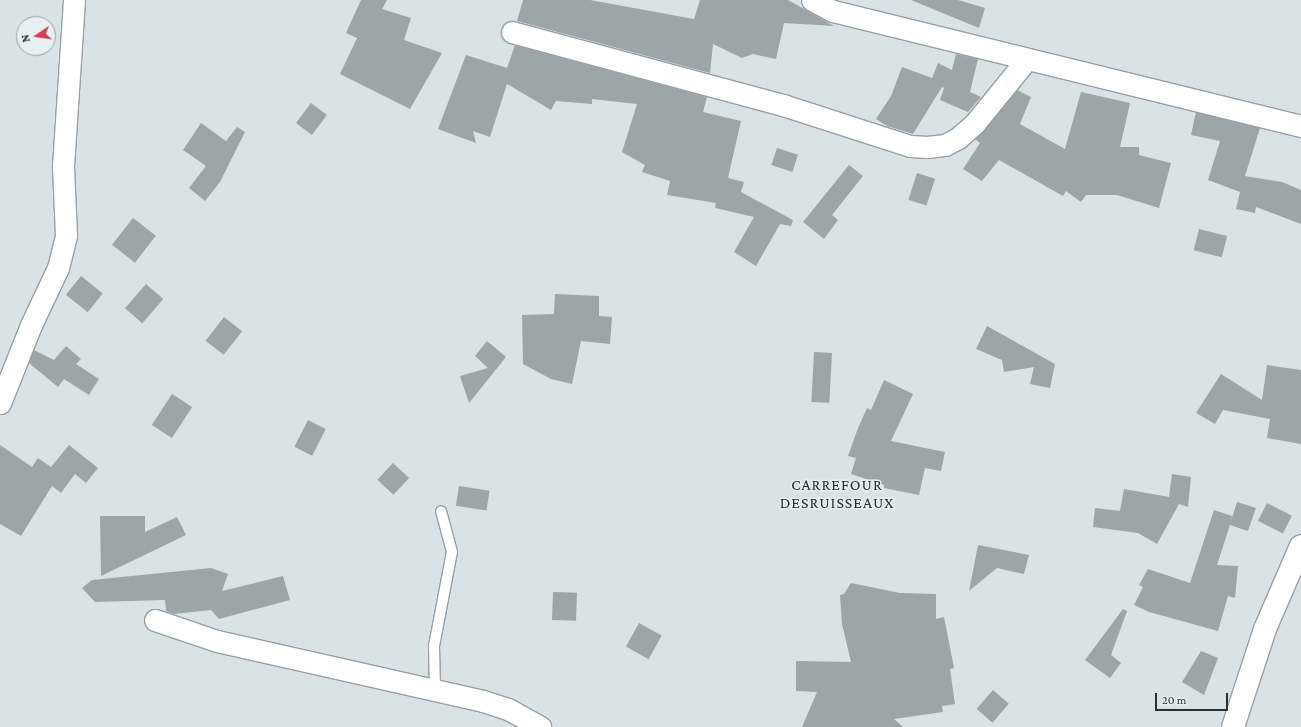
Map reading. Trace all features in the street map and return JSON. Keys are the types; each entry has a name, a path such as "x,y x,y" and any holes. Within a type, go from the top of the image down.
{"street":[{"path":"0,403 31,325 58,268 66,235 63,166 74,0"},
{"path":"812,0 833,11 1301,126"},
{"path":"512,32 783,105 910,146 928,147 945,145 958,138 975,123 1027,59"},
{"path":"1233,727 1264,629 1301,546"},
{"path":"155,620 217,641 435,690 508,709 540,727"}],"lane":[{"path":"435,690 434,646 452,552 441,511"}],"building":[{"path":"361,0 387,0 382,9 411,18 404,40 442,53 410,109 340,74 357,38 346,33"},
{"path":"523,0 590,0 694,19 700,0 788,0 834,26 784,23 776,59 753,54 742,58 713,44 710,73 517,21"},
{"path":"911,0 958,0 985,8 979,28"},
{"path":"515,45 707,97 703,112 741,121 728,178 744,182 741,192 793,220 791,226 780,224 756,266 734,252 754,217 715,208 716,203 667,195 670,181 642,172 645,165 622,152 637,104 592,99 592,104 556,101 551,110 507,84 490,137 473,131 476,143 438,129 466,55 507,68"},
{"path":"956,54 978,59 970,92 981,97 968,112 940,100 944,88 942,87 913,134 887,126 876,119 891,96 902,67 932,78 938,63 952,70"},
{"path":"1017,90 1031,97 1020,124 1065,149 1081,92 1130,103 1120,147 1139,147 1139,155 1171,163 1159,208 1117,195 1086,195 1081,202 1066,191 1063,196 999,160 982,181 963,169 980,143 975,139"},
{"path":"311,103 327,115 312,135 296,123"},
{"path":"1196,112 1260,128 1245,176 1282,182 1301,190 1301,224 1256,207 1255,213 1236,209 1240,192 1208,180 1220,141 1191,135"},
{"path":"201,123 226,141 237,127 245,132 220,182 205,201 189,188 206,166 183,150"},
{"path":"777,148 798,155 792,172 771,165"},
{"path":"849,165 863,176 832,215 838,220 824,239 803,222"},
{"path":"917,173 935,179 926,206 908,200"},
{"path":"133,218 156,236 135,263 112,245"},
{"path":"1199,229 1227,236 1222,257 1194,250"},
{"path":"81,276 103,294 88,312 66,295"},
{"path":"146,284 163,299 142,323 125,308"},
{"path":"555,294 599,296 599,316 612,317 610,344 581,341 572,384 551,379 523,364 522,315 554,314"},
{"path":"224,317 242,331 224,355 206,341"},
{"path":"987,326 1055,364 1050,388 1030,384 1034,367 1004,372 1002,360 976,349"},
{"path":"487,341 506,357 469,403 460,376 488,368 475,356"},
{"path":"66,346 81,359 76,364 99,379 89,395 64,379 58,387 29,363 34,350 54,360"},
{"path":"814,352 832,353 829,403 811,402"},
{"path":"1267,365 1301,370 1301,444 1267,438 1270,419 1223,410 1215,424 1196,413 1221,374 1262,400"},
{"path":"884,380 913,394 891,441 945,452 941,471 925,468 919,495 884,488 884,485 851,474 856,458 848,456 867,408 871,410"},
{"path":"172,394 192,407 172,438 152,425"},
{"path":"308,420 326,429 312,456 294,447"},
{"path":"0,445 32,467 38,458 51,467 69,445 98,468 86,483 75,474 61,493 52,486 21,536 0,524"},
{"path":"393,463 409,478 393,495 377,480"},
{"path":"1172,474 1191,477 1188,507 1179,504 1157,544 1138,533 1093,527 1095,508 1120,511 1124,489 1169,497"},
{"path":"459,486 490,491 486,511 456,506"},
{"path":"1237,502 1256,508 1248,531 1230,525 1217,565 1238,566 1235,598 1228,596 1218,631 1149,612 1134,605 1143,587 1139,585 1148,569 1190,583 1214,510 1232,516 1231,521"},
{"path":"1267,503 1292,516 1283,534 1258,521"},
{"path":"100,516 145,516 145,532 177,517 186,535 101,576"},
{"path":"978,545 1029,555 1024,574 997,568 969,591"},
{"path":"211,568 228,574 222,591 283,576 290,600 219,619 211,610 174,614 166,611 165,600 95,602 82,588 92,580"},
{"path":"851,583 900,593 936,594 936,619 944,617 954,668 950,669 955,704 942,706 943,712 894,719 903,727 802,727 817,692 796,691 796,661 851,662 842,624 840,595 844,594"},
{"path":"553,592 577,593 576,621 552,620"},
{"path":"1123,609 1127,611 1111,655 1121,663 1110,678 1085,660"},
{"path":"639,623 662,636 649,659 626,647"},
{"path":"1201,651 1218,658 1204,695 1182,682"},
{"path":"993,690 1009,704 992,723 977,709"}],"district":[{"name":"CARREFOUR DESRUISSEAUX","path":"837,494"}]}
